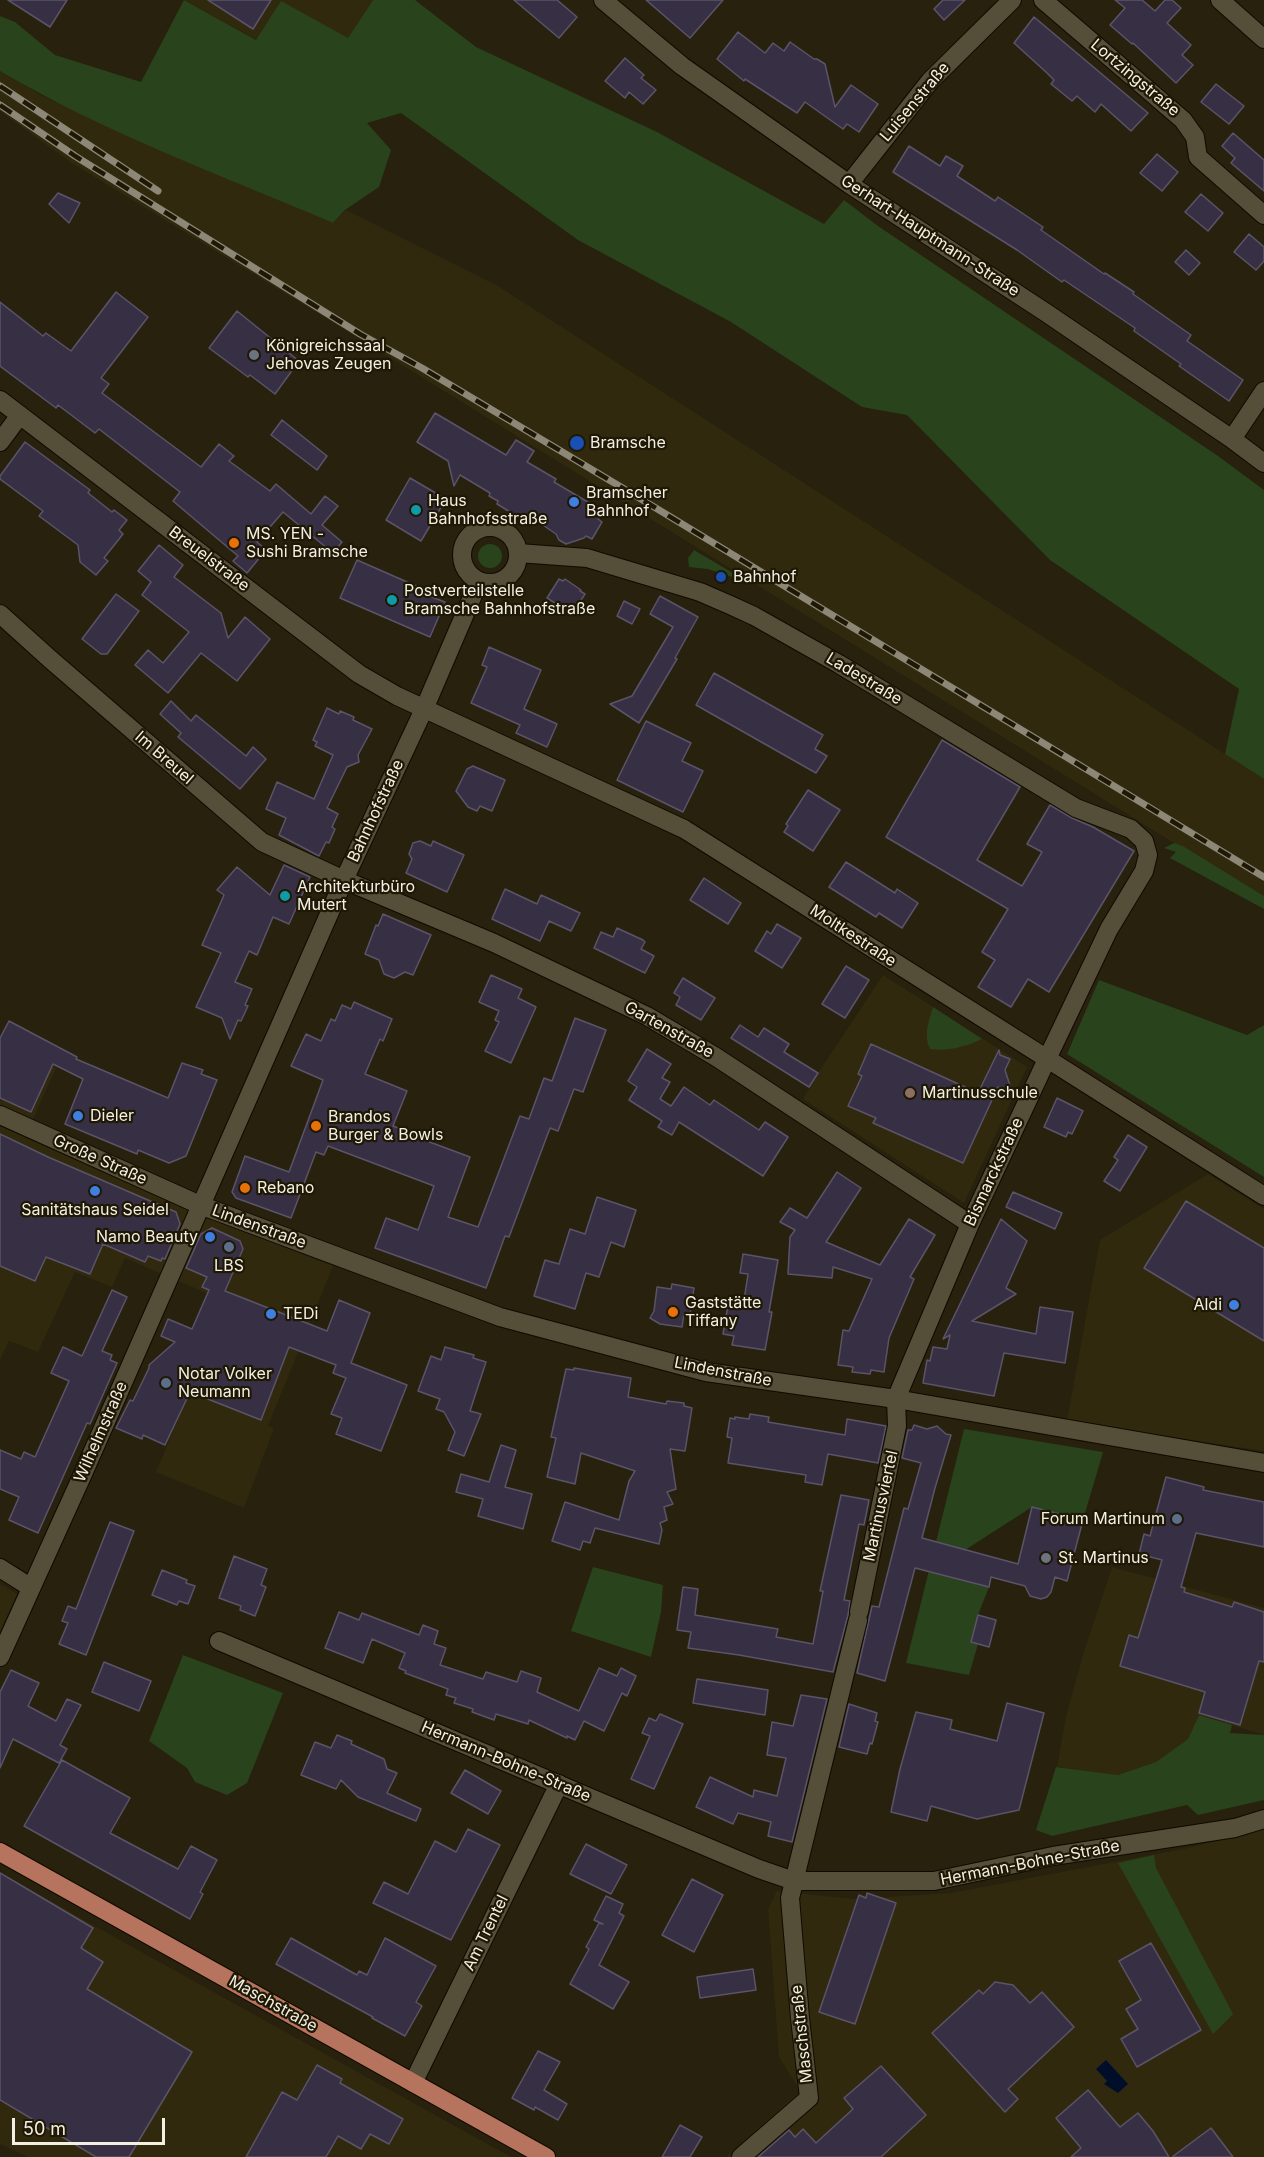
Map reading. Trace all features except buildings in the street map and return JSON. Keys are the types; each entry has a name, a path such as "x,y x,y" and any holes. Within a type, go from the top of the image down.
{"main road":[{"name":"Maschstraße","path":"0,1852 546,2157"}],"street":[{"name":"Gerhart-Hauptmann-Straße","path":"603,0 682,66 849,184 1045,312 1264,463"},
{"name":"Luisenstraße","path":"849,184 930,81 1012,0"},
{"name":"Lortzingstraße","path":"1043,0 1184,120 1195,136 1198,157 1264,215"},
{"path":"1220,0 1264,39"},
{"path":"1232,439 1264,391"},
{"name":"Breuelstraße","path":"0,400 359,674 397,696 425,707"},
{"path":"0,442 20,415"},
{"path":"498,528 511,537 518,553 517,561 508,576 491,583 482,582 469,573 462,558 462,550 470,536 480,529 498,528"},
{"name":"Ladestraße","path":"518,553 587,558 700,592 754,616 839,664 1076,808 1131,829 1144,841 1148,855 1144,871 1134,885"},
{"name":"Bahnhofstraße","path":"200,1205 344,880 425,707 473,595 482,582"},
{"name":"Im Breuel","path":"0,614 262,842 344,880"},
{"name":"Moltkestraße","path":"425,707 684,829 1264,1196"},
{"name":"Gartenstraße","path":"344,880 494,943 647,1016 716,1056 970,1224"},
{"name":"Bismarckstraße","path":"896,1399 970,1224 1109,929 1134,885"},
{"name":"Große Straße","path":"0,1115 200,1205"},
{"name":"Lindenstraße","path":"200,1205 500,1317 706,1371 896,1399 1264,1463"},
{"name":"Wilhelmstraße","path":"0,1657 200,1205"},
{"name":"Martinusviertel","path":"794,1881 859,1616 897,1426 896,1399"},
{"path":"0,1568 30,1587"},
{"name":"Hermann-Bohne-Straße","path":"219,1641 759,1869 794,1881 934,1881 1053,1856 1235,1828 1264,1819"},
{"name":"Am Trentel","path":"413,2083 560,1784"},
{"name":"Maschstraße","path":"741,2157 809,2098 790,1898 794,1881"}],"shaded area":[{"path":"185,0 373,0 348,38 257,40"},
{"path":"0,71 39,94 138,140 333,223 346,210 498,286 1264,779 1264,896 1183,846 1174,843 70,162 0,111"},
{"name":"Martinusschule","path":"883,975 1027,1067 964,1203 803,1099"},
{"path":"0,1040 56,1068 25,1137 203,1216 333,1266 268,1426 274,1428 244,1508 156,1472 227,1302 125,1258 112,1287 75,1272 38,1352 9,1341 0,1360"},
{"path":"1208,1174 1264,1209 1264,1451 1067,1421 1100,1240"},
{"path":"1112,1567 1264,1608 1264,1735 1199,1715 1188,1739 1156,1762 1118,1775 1057,1767 1066,1716 1084,1651"},
{"path":"0,1584 17,1594 0,1632"},
{"path":"1264,1829 1264,2157 726,2157 800,2091 779,2057 768,1909 777,1891 854,1899 951,1893 1188,1848"},
{"path":"0,1872 511,2157 28,2157 0,2144"}],"green space":[{"path":"184,0 256,40 281,1 348,38 373,0 415,0 476,47 657,132 824,224 844,200 878,226 1218,456 1264,490 1264,779 1225,754 1239,689 1050,560 907,415 862,407 731,322 578,240 401,113 367,123 391,150 379,187 345,210 333,223 122,134 0,71 0,16 15,22 55,55 141,82"},
{"path":"490,544 498,548 502,556 498,564 490,568 482,564 478,556 482,548"},
{"path":"694,550 750,583 708,569 689,567 688,558"},
{"path":"1174,843 1183,846 1264,896 1264,909 1170,858 1176,852 1164,848"},
{"path":"1099,980 1247,1035 1264,1025 1264,1177 1067,1054"},
{"path":"933,1007 982,1039 957,1048 930,1049 927,1033"},
{"path":"964,1429 1103,1452 1083,1520 1032,1507 965,1550 949,1546 942,1575 989,1587 978,1615 978,1644 969,1675 906,1663"},
{"path":"593,1567 663,1585 661,1612 651,1657 571,1631"},
{"path":"183,1655 283,1693 247,1783 227,1795 195,1782 187,1768 149,1741"},
{"path":"1199,1715 1232,1725 1230,1733 1264,1735 1264,1800 1198,1815 1187,1805 1052,1836 1036,1830 1056,1767 1118,1775 1156,1762 1188,1739"},
{"path":"1154,1855 1156,1868 1233,2014 1213,2034 1118,1863"}],"water":[{"path":"1106,2060 1128,2084 1118,2093 1104,2084 1107,2081 1096,2069"}],"railway":[{"path":"0,86 158,191"},
{"path":"0,105 75,156 360,334 422,368 636,496 1264,877"}],"place":[{"name":"Königreichssaal Jehovas Zeugen","path":"254,355"},
{"name":"Bramsche","path":"577,443"},
{"name":"Bramscher Bahnhof","path":"574,502"},
{"name":"Haus Bahnhofsstraße","path":"416,510"},
{"name":"MS. YEN - Sushi Bramsche","path":"234,543"},
{"name":"Bahnhof","path":"721,577"},
{"name":"Postverteilstelle Bramsche Bahnhofstraße","path":"392,600"},
{"name":"Architekturbüro Mutert","path":"285,896"},
{"name":"Martinusschule","path":"910,1093"},
{"name":"Dieler","path":"78,1116"},
{"name":"Brandos Burger & Bowls","path":"316,1126"},
{"name":"Rebano","path":"245,1188"},
{"name":"Sanitätshaus Seidel","path":"95,1191"},
{"name":"Namo Beauty","path":"210,1237"},
{"name":"LBS","path":"229,1247"},
{"name":"Aldi","path":"1234,1305"},
{"name":"Gaststätte Tiffany","path":"673,1312"},
{"name":"TEDi","path":"271,1314"},
{"name":"Notar Volker Neumann","path":"166,1383"},
{"name":"Forum Martinum","path":"1177,1519"},
{"name":"St. Martinus","path":"1046,1558"}]}
